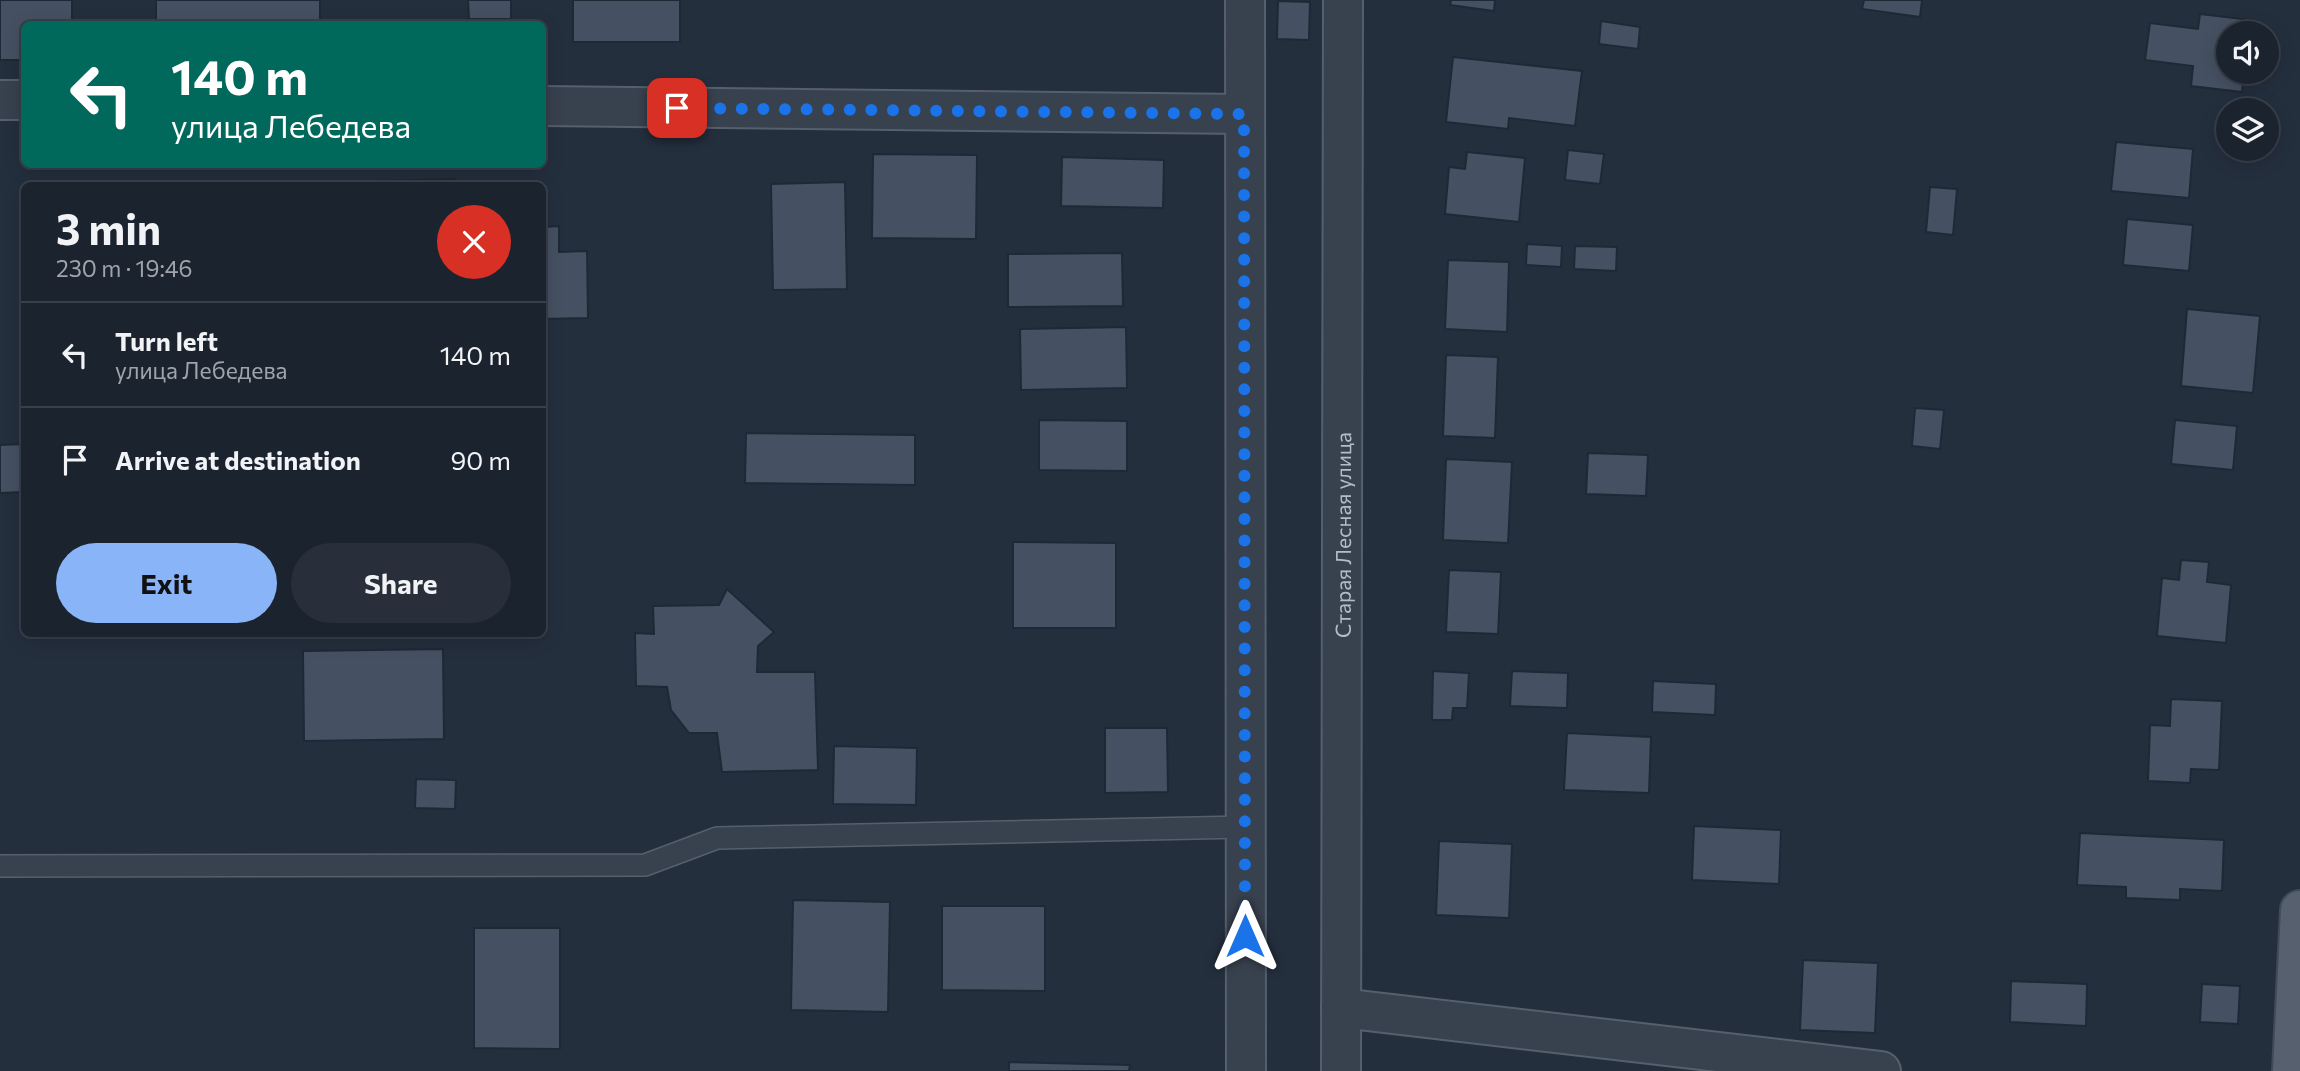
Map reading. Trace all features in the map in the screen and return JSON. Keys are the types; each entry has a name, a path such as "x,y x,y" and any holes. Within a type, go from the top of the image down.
{"main road":[{"path":"2291,1071 2300,910"}],"street":[{"path":"1245,0 1246,1071"},
{"name":"Старая Лесная улица","path":"1341,1071 1343,0"},
{"path":"0,100 21,100"},
{"path":"546,106 1244,114"},
{"path":"1341,1008 1881,1071"}],"lane":[{"path":"0,866 645,865 717,838 1244,827"}],"building":[{"path":"0,0 72,0 72,21 21,21 21,60 0,60"},
{"path":"156,0 320,0 320,21 156,21"},
{"path":"468,0 511,0 511,19 469,19"},
{"path":"573,0 680,0 680,42 573,42"},
{"path":"1451,0 1495,0 1494,11 1450,5"},
{"path":"1864,0 1922,0 1920,17 1862,9"},
{"path":"1278,1 1310,2 1309,40 1277,39"},
{"path":"2200,14 2251,20 2216,21 2216,84 2243,84 2242,92 2191,86 2193,66 2145,60 2150,23 2198,29"},
{"path":"1601,21 1640,27 1638,49 1599,44"},
{"path":"1453,57 1582,71 1575,126 1509,118 1508,129 1446,122"},
{"path":"2116,142 2193,149 2189,198 2111,191"},
{"path":"1568,150 1604,154 1600,184 1565,180"},
{"path":"1467,152 1525,158 1519,222 1445,214 1449,167 1465,169"},
{"path":"873,154 977,155 976,239 872,238"},
{"path":"1062,157 1164,160 1163,208 1061,206"},
{"path":"455,179 455,182 375,181"},
{"path":"845,182 847,289 773,290 771,184"},
{"path":"1930,187 1957,189 1953,235 1926,232"},
{"path":"2127,219 2193,225 2189,271 2123,265"},
{"path":"559,226 559,252 587,251 588,318 546,319 546,227"},
{"path":"1527,244 1562,246 1561,267 1526,265"},
{"path":"1575,246 1617,247 1616,271 1574,269"},
{"path":"1122,253 1123,306 1008,307 1008,254"},
{"path":"1448,260 1509,262 1507,332 1445,329"},
{"path":"2187,309 2260,316 2253,393 2181,386"},
{"path":"1126,327 1127,388 1021,390 1020,329"},
{"path":"1446,355 1498,357 1495,438 1443,436"},
{"path":"1915,408 1944,410 1940,449 1912,446"},
{"path":"1039,420 1127,421 1127,471 1039,470"},
{"path":"2175,420 2237,426 2233,470 2171,464"},
{"path":"746,433 915,435 915,485 745,483"},
{"path":"21,444 21,492 0,493 0,445"},
{"path":"1588,453 1648,455 1646,496 1586,494"},
{"path":"1446,459 1512,462 1508,543 1443,540"},
{"path":"1013,542 1116,543 1116,628 1013,628"},
{"path":"2181,560 2209,562 2207,582 2231,585 2226,643 2157,636 2162,578 2179,580"},
{"path":"1449,570 1501,572 1498,634 1446,632"},
{"path":"727,589 774,632 758,646 757,672 815,672 818,770 722,772 717,733 689,733 671,710 667,687 636,686 635,633 654,634 653,606 719,605"},
{"path":"443,649 444,739 304,741 303,651"},
{"path":"1433,671 1469,673 1467,708 1453,708 1452,720 1432,720"},
{"path":"1512,671 1568,673 1567,708 1510,706"},
{"path":"1653,681 1716,684 1715,715 1652,712"},
{"path":"2171,699 2222,701 2219,770 2191,769 2190,783 2148,781 2150,725 2170,726"},
{"path":"1105,728 1167,728 1168,792 1105,793"},
{"path":"1567,733 1651,737 1649,793 1564,790"},
{"path":"834,746 917,748 916,805 833,804"},
{"path":"416,779 456,780 455,809 415,808"},
{"path":"1694,826 1781,830 1779,884 1692,880"},
{"path":"2080,833 2224,840 2222,891 2180,889 2180,900 2126,898 2126,887 2077,885"},
{"path":"1439,841 1512,844 1509,918 1436,915"},
{"path":"793,900 890,902 888,1012 791,1010"},
{"path":"942,906 1045,906 1045,991 942,990"},
{"path":"474,928 560,928 560,1049 474,1048"},
{"path":"1803,960 1878,963 1875,1033 1800,1030"},
{"path":"2011,981 2087,984 2086,1026 2010,1022"},
{"path":"2202,984 2240,986 2238,1024 2200,1022"},
{"path":"1009,1062 1130,1065 1129,1071 1009,1071"}],"route":[{"path":"677,108 1244,114 1245,936"}]}
